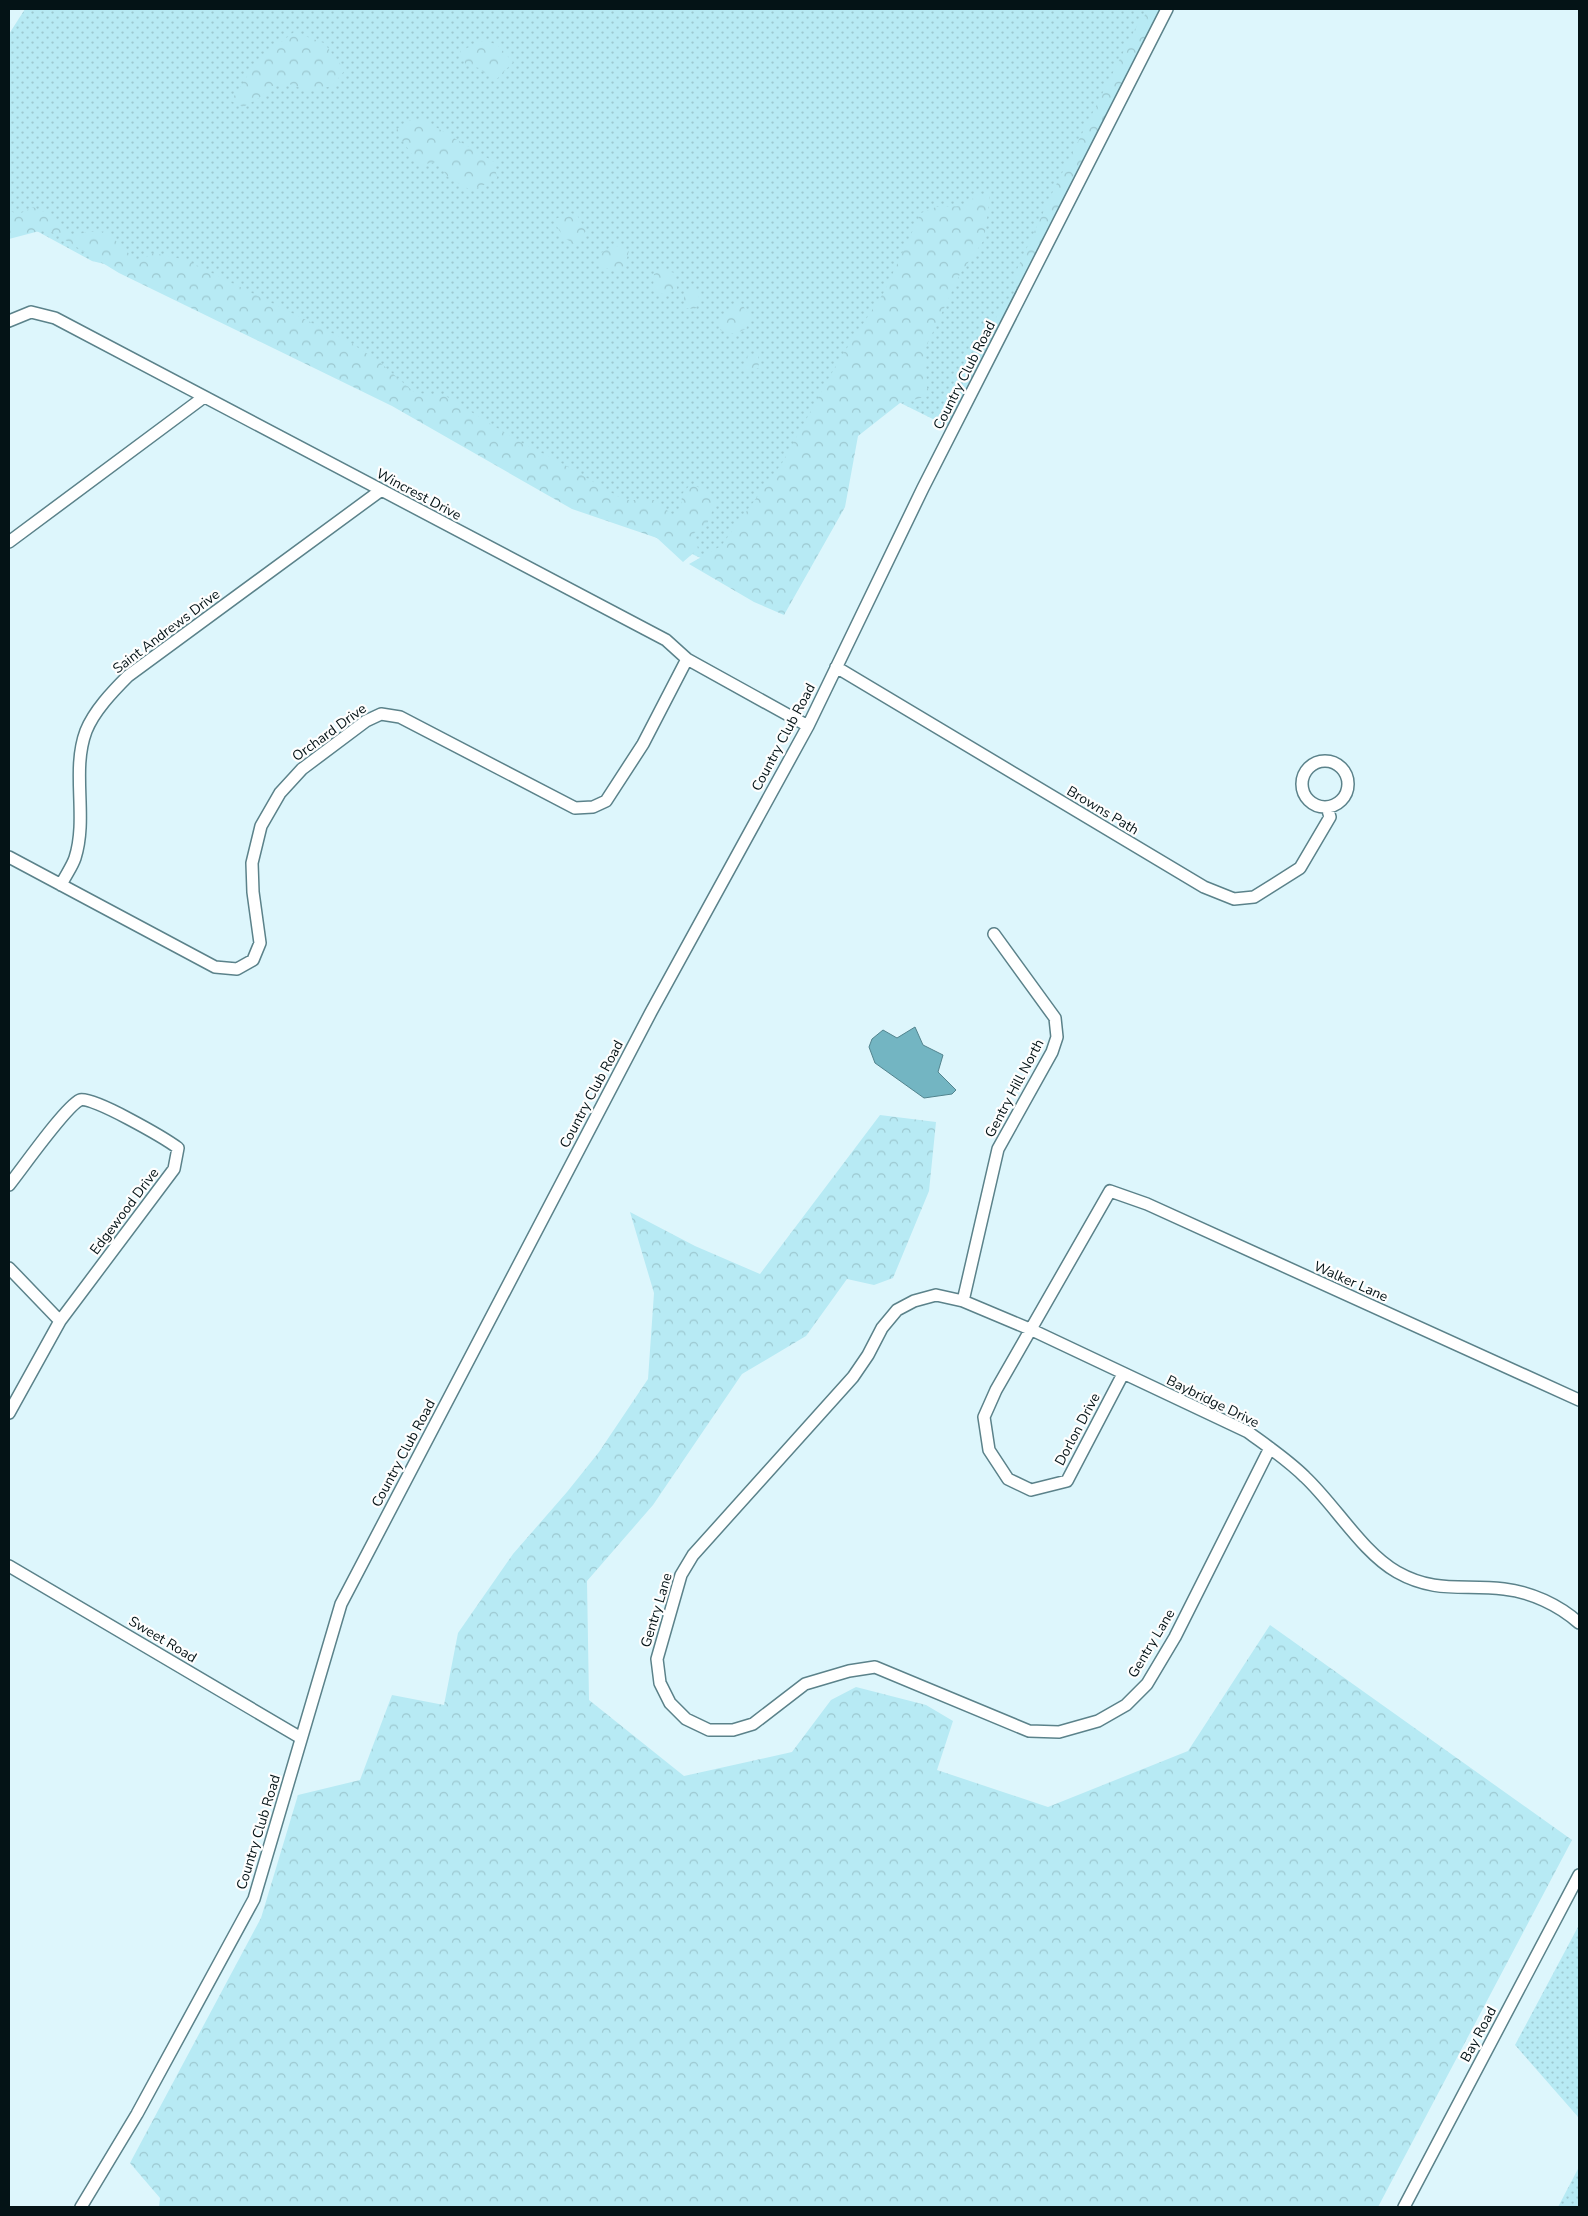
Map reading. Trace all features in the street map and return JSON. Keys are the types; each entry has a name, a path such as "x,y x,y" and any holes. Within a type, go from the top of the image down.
{"street":[{"name":"Country Club Road","path":"82,2207 137,2114 254,1899 341,1604 651,1012 808,726 923,488 1167,9"},
{"name":"Wincrest Drive","path":"9,321 31,312 55,318 666,640 687,659 808,726"},
{"path":"9,542 204,397"},
{"name":"Saint Andrews Drive","path":"61,885 75,858 79,836 81,752 86,731 114,690 128,676 380,490"},
{"name":"Orchard Drive","path":"9,857 215,967 237,969 253,960 260,943 252,892 252,863 261,826 280,792 302,769 366,721 381,714 400,717 575,808 593,807 606,801 643,744 687,659"},
{"name":"Browns Path","path":"836,667 1204,887 1234,899 1254,897 1300,868 1330,817 1327,807"},
{"path":"1323,760 1332,761 1340,766 1346,773 1349,782 1348,791 1343,799 1336,805 1327,807 1318,806 1310,802 1304,794 1302,786 1307,768 1323,760"},
{"name":"Gentry Hill North","path":"963,1301 998,1149 1052,1052 1057,1036 1054,1018 994,934"},
{"name":"Edgewood Drive","path":"9,1185 68,1111 80,1100 87,1099 104,1106 178,1148 174,1169 60,1321 9,1413"},
{"name":"Walker Lane","path":"1032,1330 1110,1191 1147,1204 1579,1400"},
{"path":"9,1268 60,1321"},
{"name":"Gentry Lane","path":"1032,1330 963,1301 936,1295 914,1301 897,1310 882,1328 853,1378 693,1555 682,1574 657,1659 660,1683 670,1703 686,1719 709,1730 733,1730 753,1724 805,1684 849,1671 875,1667 1029,1731 1059,1732 1098,1721 1126,1705 1147,1684 1175,1637 1270,1448"},
{"name":"Dorlon Drive","path":"1032,1330 996,1390 984,1417 989,1450 1008,1480 1031,1490 1067,1480 1123,1374"},
{"name":"Baybridge Drive","path":"1032,1330 1248,1432 1305,1476 1377,1558 1396,1571 1416,1581 1450,1588 1504,1589 1529,1594 1568,1613 1579,1623"},
{"name":"Sweet Road","path":"9,1566 301,1738"},
{"name":"Bay Road","path":"1404,2207 1579,1875"}],"green space":[{"path":"25,9 1167,9 953,429 848,377 729,571 657,538 141,273 92,261 9,216 9,34"},
{"path":"1146,9 1160,9 1105,123 1022,285 1013,278 1054,189 1135,29 1145,15"},
{"path":"294,32 324,43 345,70 332,86 309,91 289,84 272,86 259,98 243,107 231,101 257,61"},
{"path":"485,40 497,45 513,62 495,81 479,68 466,65 460,51"},
{"path":"408,120 424,120 494,162 497,178 472,191 449,178 436,162 420,165 395,131"},
{"path":"977,195 990,196 984,240 960,274 925,349 927,388 933,395 900,403 858,436 845,507 784,615 754,602 689,564 721,546 782,463 839,360 884,292 921,213 936,207 964,206"},
{"path":"33,207 49,214 69,236 88,232 108,232 123,249 139,261 154,253 186,260 346,340 377,360 415,393 444,395 518,441 558,461 624,500 655,500 675,517 681,511 682,494 690,485 709,490 715,504 707,524 694,533 698,549 683,562 657,538 572,509 392,406 119,273 47,229 9,239 9,211 19,214"},
{"path":"570,213 577,215 586,231 575,244 564,238 553,220"},
{"path":"619,246 629,251 624,268 613,271 601,266 599,254 611,247"},
{"path":"663,270 675,273 677,289 666,295 653,291 654,274"},
{"path":"692,289 697,291 700,301 695,309 684,308 684,296"},
{"path":"740,301 750,317 746,329 734,334 720,330 720,319"},
{"path":"1004,302 1014,303 967,394 960,389"},
{"path":"748,355 758,356 759,368 745,371"},
{"path":"880,1115 936,1122 929,1191 893,1278 874,1285 847,1279 806,1336 742,1374 653,1505 587,1581 589,1700 684,1776 792,1752 831,1700 856,1687 926,1705 953,1721 937,1770 1048,1807 1188,1751 1270,1625 1572,1840 1378,2207 159,2207 160,2198 130,2163 261,1918 298,1795 360,1780 392,1695 444,1705 458,1633 513,1554 599,1452 648,1379 654,1293 630,1212 695,1246 760,1274"},
{"path":"1579,1925 1579,2118 1515,2045"},
{"path":"1579,2167 1579,2207 1558,2207"}],"shaded area":[{"path":"915,1027 923,1045 943,1055 938,1072 956,1090 952,1094 924,1098 875,1063 869,1047 872,1039 883,1030 897,1038"}]}
